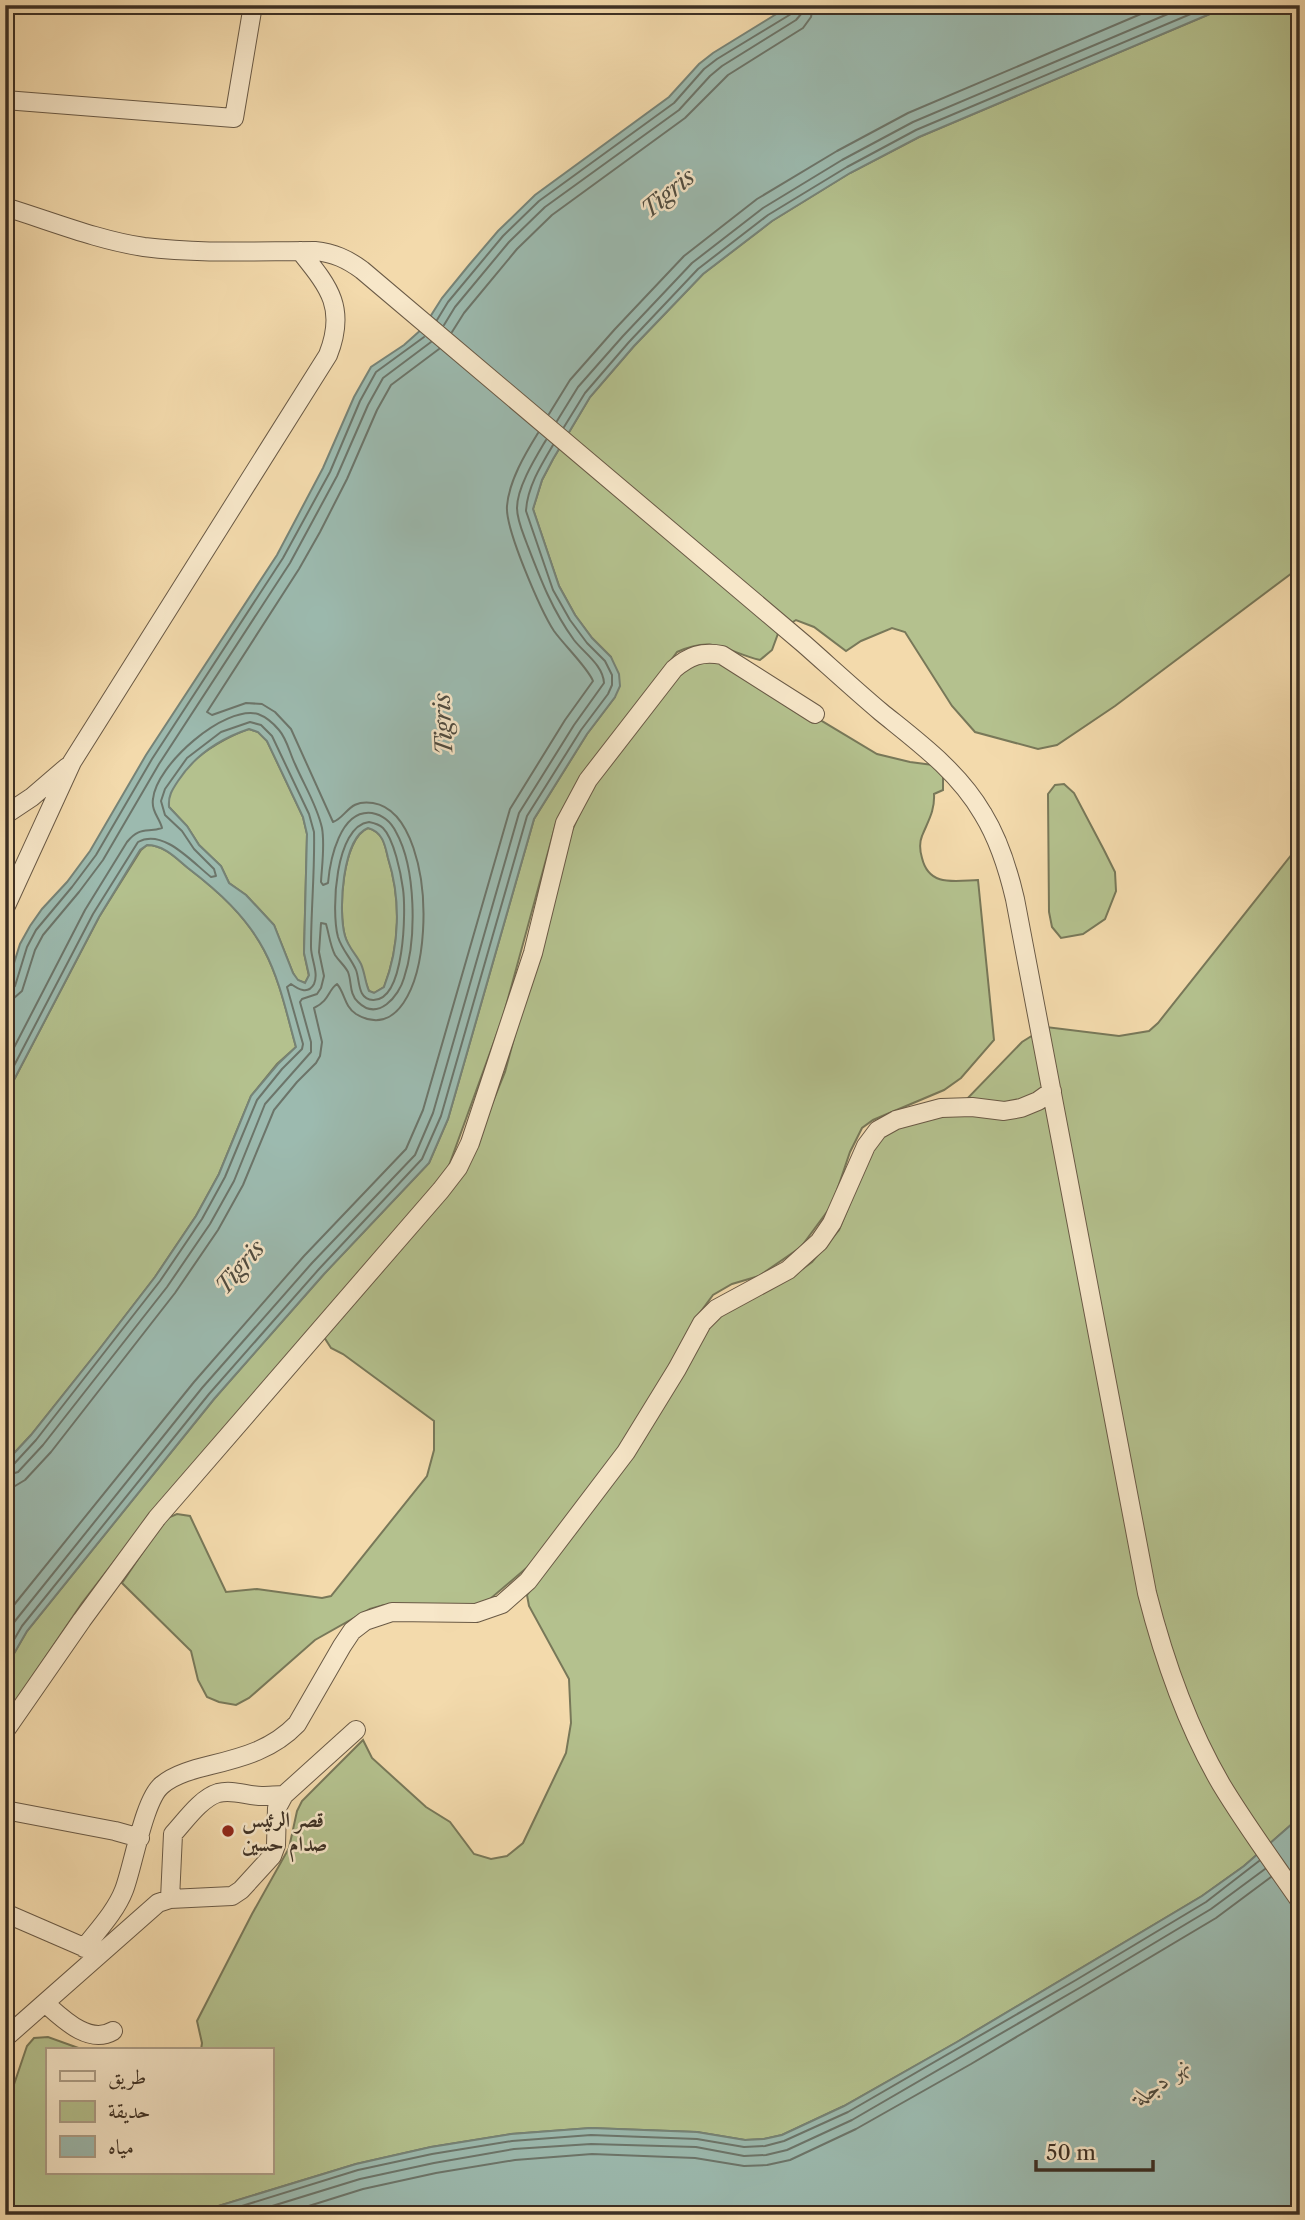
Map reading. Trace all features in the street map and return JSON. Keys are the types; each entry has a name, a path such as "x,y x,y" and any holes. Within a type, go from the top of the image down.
{"street":[{"path":"5,100 234,118 254,5"},
{"path":"5,207 115,241 143,246 172,250 315,251 338,255 362,270 804,644 945,765 965,788 983,813 1008,869 1147,1593 1157,1633 1190,1723 1222,1784 1300,1901"},
{"path":"5,908 72,762 328,355 335,332 334,304 330,290 300,251"},
{"path":"5,1731 157,1518 458,1168 470,1143 533,953 565,823 588,780 674,669 694,656 710,653 722,655 815,714"},
{"path":"5,815 32,797 72,762"},
{"path":"92,1951 123,1893 152,1799 163,1784 192,1770 254,1753 289,1733 352,1631 365,1620 392,1612 476,1614 502,1604 528,1581 626,1452 702,1323 716,1309 788,1270 819,1242 832,1223 866,1146 878,1130 896,1120 941,1108 972,1107 1004,1111 1021,1108 1052,1091"},
{"path":"5,2038 46,2004 92,1951 158,1903 170,1899 232,1896 242,1890 272,1856 276,1845 277,1808 284,1795 356,1730"},
{"path":"170,1899 173,1834 204,1801 222,1792 261,1796 284,1795"},
{"path":"5,1810 140,1838"},
{"path":"5,1913 92,1951"},
{"path":"46,2004 67,2022 90,2034 102,2035 113,2031"}],"green space":[{"path":"1231,5 1300,5 1300,567 1115,706 1057,745 1038,749 975,732 952,706 905,632 892,628 861,641 846,651 814,627 796,620 779,631 772,650 760,660 710,645 690,647 677,652 570,797 556,823 503,1017 447,1171 154,1510 82,1603 5,1719 5,1669 27,1631 214,1399 324,1274 429,1163 448,1119 534,819 587,734 615,697 611,657 575,615 559,586 533,509 542,480 590,397 634,346 703,274 772,221 850,173 919,137"},
{"path":"708,659 732,667 877,754 943,769 943,790 934,794 932,811 921,839 921,853 925,867 936,878 952,881 978,880 994,1040 961,1078 944,1090 873,1120 862,1128 850,1152 832,1205 801,1247 759,1276 732,1284 713,1295 696,1318 629,1438 530,1565 490,1599 470,1607 384,1605 370,1609 315,1640 249,1698 236,1705 207,1697 198,1680 191,1651 122,1583 165,1519 177,1514 190,1516 226,1592 257,1589 322,1598 331,1596 427,1476 434,1450 434,1421 331,1348 324,1337 470,1158 505,1072 566,844 591,788 680,672"},
{"path":"249,729 258,732 267,741 303,817 307,834 304,953 309,976 305,983 297,980 293,973 274,925 246,895 229,883 221,866 199,845 187,826 169,807 175,781 185,769 210,748"},
{"path":"1064,784 1074,793 1115,872 1116,891 1105,919 1083,934 1061,938 1052,927 1049,912 1048,794 1055,785"},
{"path":"368,828 380,836 384,844 397,906 396,939 389,971 384,987 374,993 369,991 361,968 346,940 342,910 347,860 359,835"},
{"path":"1300,844 1300,1817 1244,1866 1202,1896 957,2042 844,2106 782,2135 745,2140 697,2132 591,2128 511,2134 431,2147 356,2164 189,2215 5,2215 5,2111 27,2046 34,2038 48,2037 78,2048 46,2048 46,2174 273,2174 273,2048 201,2048 197,2021 289,1848 297,1811 302,1801 363,1740 372,1758 426,1807 450,1822 474,1854 491,1859 507,1856 523,1843 566,1753 571,1723 569,1679 529,1606 527,1595 643,1441 710,1324 718,1315 794,1275 812,1262 839,1230 874,1145 894,1127 966,1100 1022,1042 1046,1027 1119,1036 1149,1031"},
{"path":"147,845 159,847 174,856 220,895 249,926 274,973 296,1047 277,1064 251,1096 219,1174 196,1216 155,1277 31,1435 5,1463 5,1097 99,917 141,850"}],"water":[{"name":"Tigris","path":"791,5 1231,5 919,137 850,173 772,221 703,274 634,346 590,397 542,480 533,509 559,586 575,615 611,657 619,674 620,686 534,819 448,1119 429,1163 324,1274 214,1399 27,1631 5,1669 5,1463 31,1435 155,1277 196,1216 219,1174 251,1096 296,1047 274,973 249,926 220,895 174,856 159,847 147,845 140,850 99,917 5,1097 5,992 20,944 42,909 90,851 146,755 277,555 323,468 354,397 371,367 404,345 423,328 442,298 469,265 498,231 535,195 669,97 699,64","holes":["249,729 258,732 267,741 303,817 307,834 304,953 309,975 305,983 298,980 293,973 274,925 246,895 229,883 221,866 199,845 187,826 169,807 172,790 192,763 218,743","368,828 377,833 384,844 397,906 396,939 389,971 384,987 374,993 369,991 361,964 346,940 342,910 347,860 359,835"]},
{"name":"نهر دجلة","path":"1300,1817 1300,2215 189,2215 356,2164 431,2147 511,2134 591,2128 697,2132 745,2140 782,2135 844,2106 957,2042 1202,1896 1244,1866"}],"place":[{"name":"قصر الرئيس صدام حسين","path":"228,1831"}]}
